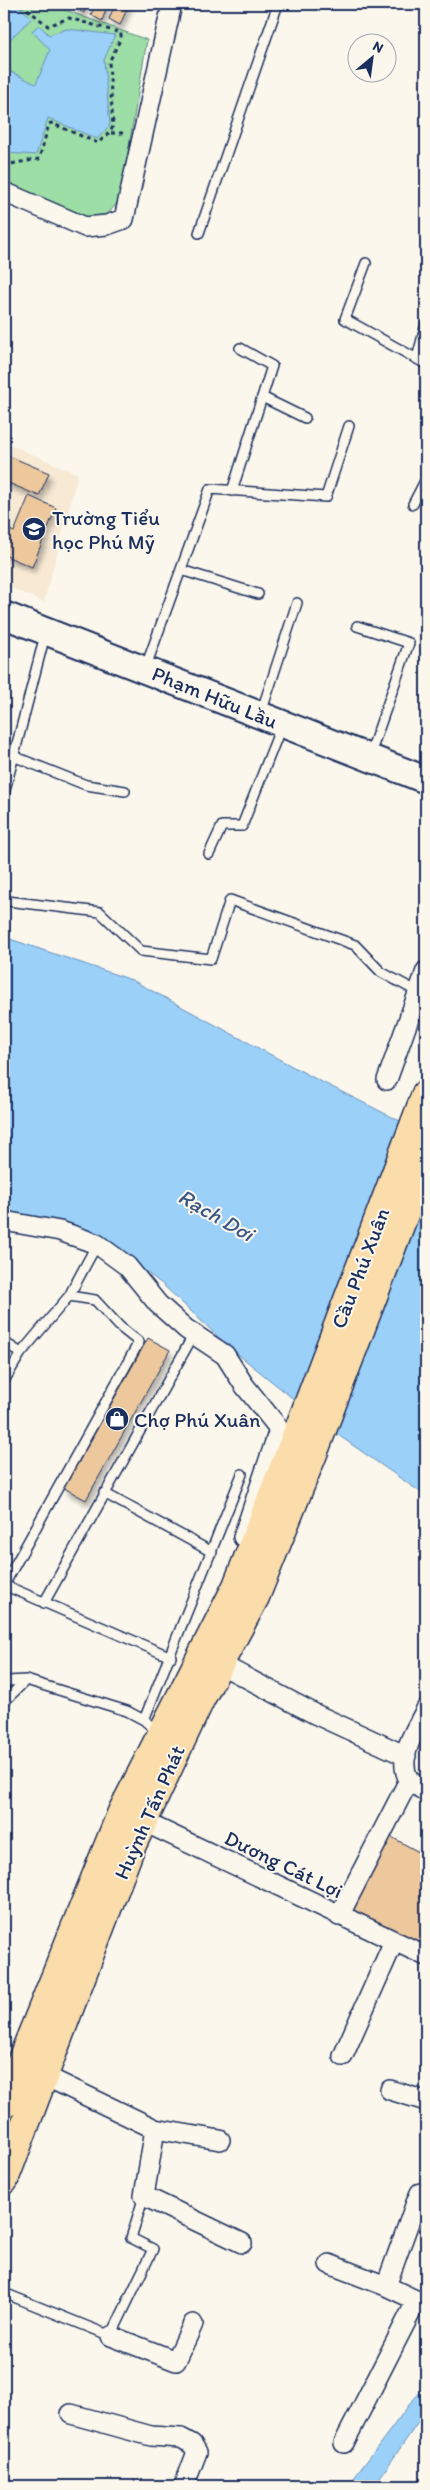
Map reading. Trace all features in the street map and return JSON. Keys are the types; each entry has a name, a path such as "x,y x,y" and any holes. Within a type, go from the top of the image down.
{"main road":[{"name":"Phạm Hữu Lầu","path":"4,615 426,780"},
{"name":"Cầu Phú Xuân","path":"304,1447 426,1094"},
{"name":"Cầu Phú Xuân","path":"304,1447 426,1156"},
{"name":"Huỳnh Tấn Phát","path":"4,2104 133,1816 212,1658 237,1586 304,1447"},
{"name":"Huỳnh Tấn Phát","path":"4,2180 129,1851 133,1816 153,1728 212,1658"}],"street":[{"path":"4,192 85,227 107,225 124,219 172,4"},
{"path":"387,1080 426,971"},
{"path":"4,1221 60,1231 97,1244 127,1266 158,1304 194,1334 225,1355 244,1385 277,1426 278,1432 240,1544 197,1644 198,1647 212,1658 315,1714 406,1756"},
{"path":"426,1709 407,1749 404,1770 409,1780 426,1792"},
{"path":"340,1916 409,1780"},
{"name":"Dương Cát Lợi","path":"133,1816 426,1956"},
{"path":"343,2056 394,1941"},
{"path":"43,2075 155,2130 220,2140"},
{"path":"390,2090 426,2101"},
{"path":"155,2130 144,2196 242,2243"},
{"path":"386,2286 416,2200 420,2193 426,2192"},
{"path":"329,2264 386,2286 422,2303 344,2443"},
{"path":"111,2336 176,2361 193,2324"},
{"path":"71,2414 151,2436 181,2438 192,2444 197,2452 184,2486"}],"lane":[{"path":"199,233 278,4"},
{"path":"366,263 345,319 426,364"},
{"path":"416,358 426,324"},
{"path":"232,491 272,366 240,348"},
{"path":"262,397 305,418"},
{"path":"145,669 210,489 326,497 349,426"},
{"path":"413,504 426,478"},
{"path":"181,570 258,594"},
{"path":"210,854 222,826 242,826 271,720 297,603"},
{"path":"357,626 409,644 369,757"},
{"path":"4,794 46,632"},
{"path":"13,756 86,784 125,791"},
{"path":"4,896 7,901 100,912 141,951 211,959 230,900 355,945 382,972 418,992"},
{"path":"4,1381 21,1353 69,1296 97,1244"},
{"path":"69,1296 95,1300 120,1327 139,1342 4,1585 44,1604 171,1657"},
{"path":"44,1604 194,1334"},
{"path":"4,1342 21,1353"},
{"name":"Huỳnh Tấn Phát","path":"153,1728 171,1657 242,1474"},
{"path":"104,1493 212,1552"},
{"path":"4,1702 26,1680"},
{"path":"4,1685 7,1681 26,1680 127,1711 153,1728"},
{"path":"4,2293 111,2336 153,2249 131,2238 144,2196"}],"path":[{"path":"4,165 37,161 49,124 51,123 98,143 110,133 113,126 109,62 121,38 121,33 69,18 48,26 21,4"},
{"path":"110,133 143,133"}],"shaded area":[{"name":"Trường Tiểu học Phú Mỹ","path":"4,442 78,474 44,602 4,585"}],"green space":[{"path":"4,4 49,4 147,40 121,194 112,209 104,215 87,218 4,183"}],"water":[{"path":"4,4 16,4 32,18 9,40 5,69 36,84 50,50 32,31 39,25 49,35 67,29 115,35 104,60 110,125 97,139 48,118 36,155 4,153"},
{"name":"Rạch Dơi","path":"4,937 132,980 314,1078 426,1134 426,1496 338,1435 229,1347 162,1284 108,1243 45,1220 4,1211"},
{"path":"426,2386 426,2411 374,2486 348,2486 412,2401"}],"building":[{"path":"74,4 87,4 84,13 73,7"},
{"path":"95,4 108,4 102,21 91,15"},
{"path":"115,4 129,4 120,25 109,19"},
{"path":"4,454 49,473 39,496 4,481"},
{"path":"29,496 56,508 32,567 4,555 4,527 14,532"},
{"name":"Chợ Phú Xuân","path":"148,1338 170,1350 86,1500 64,1488"},
{"path":"386,1834 426,1856 426,1950 345,1912"}],"place":[{"name":"Trường Tiểu học Phú Mỹ","path":"34,529"},
{"name":"Chợ Phú Xuân","path":"117,1419"}]}
